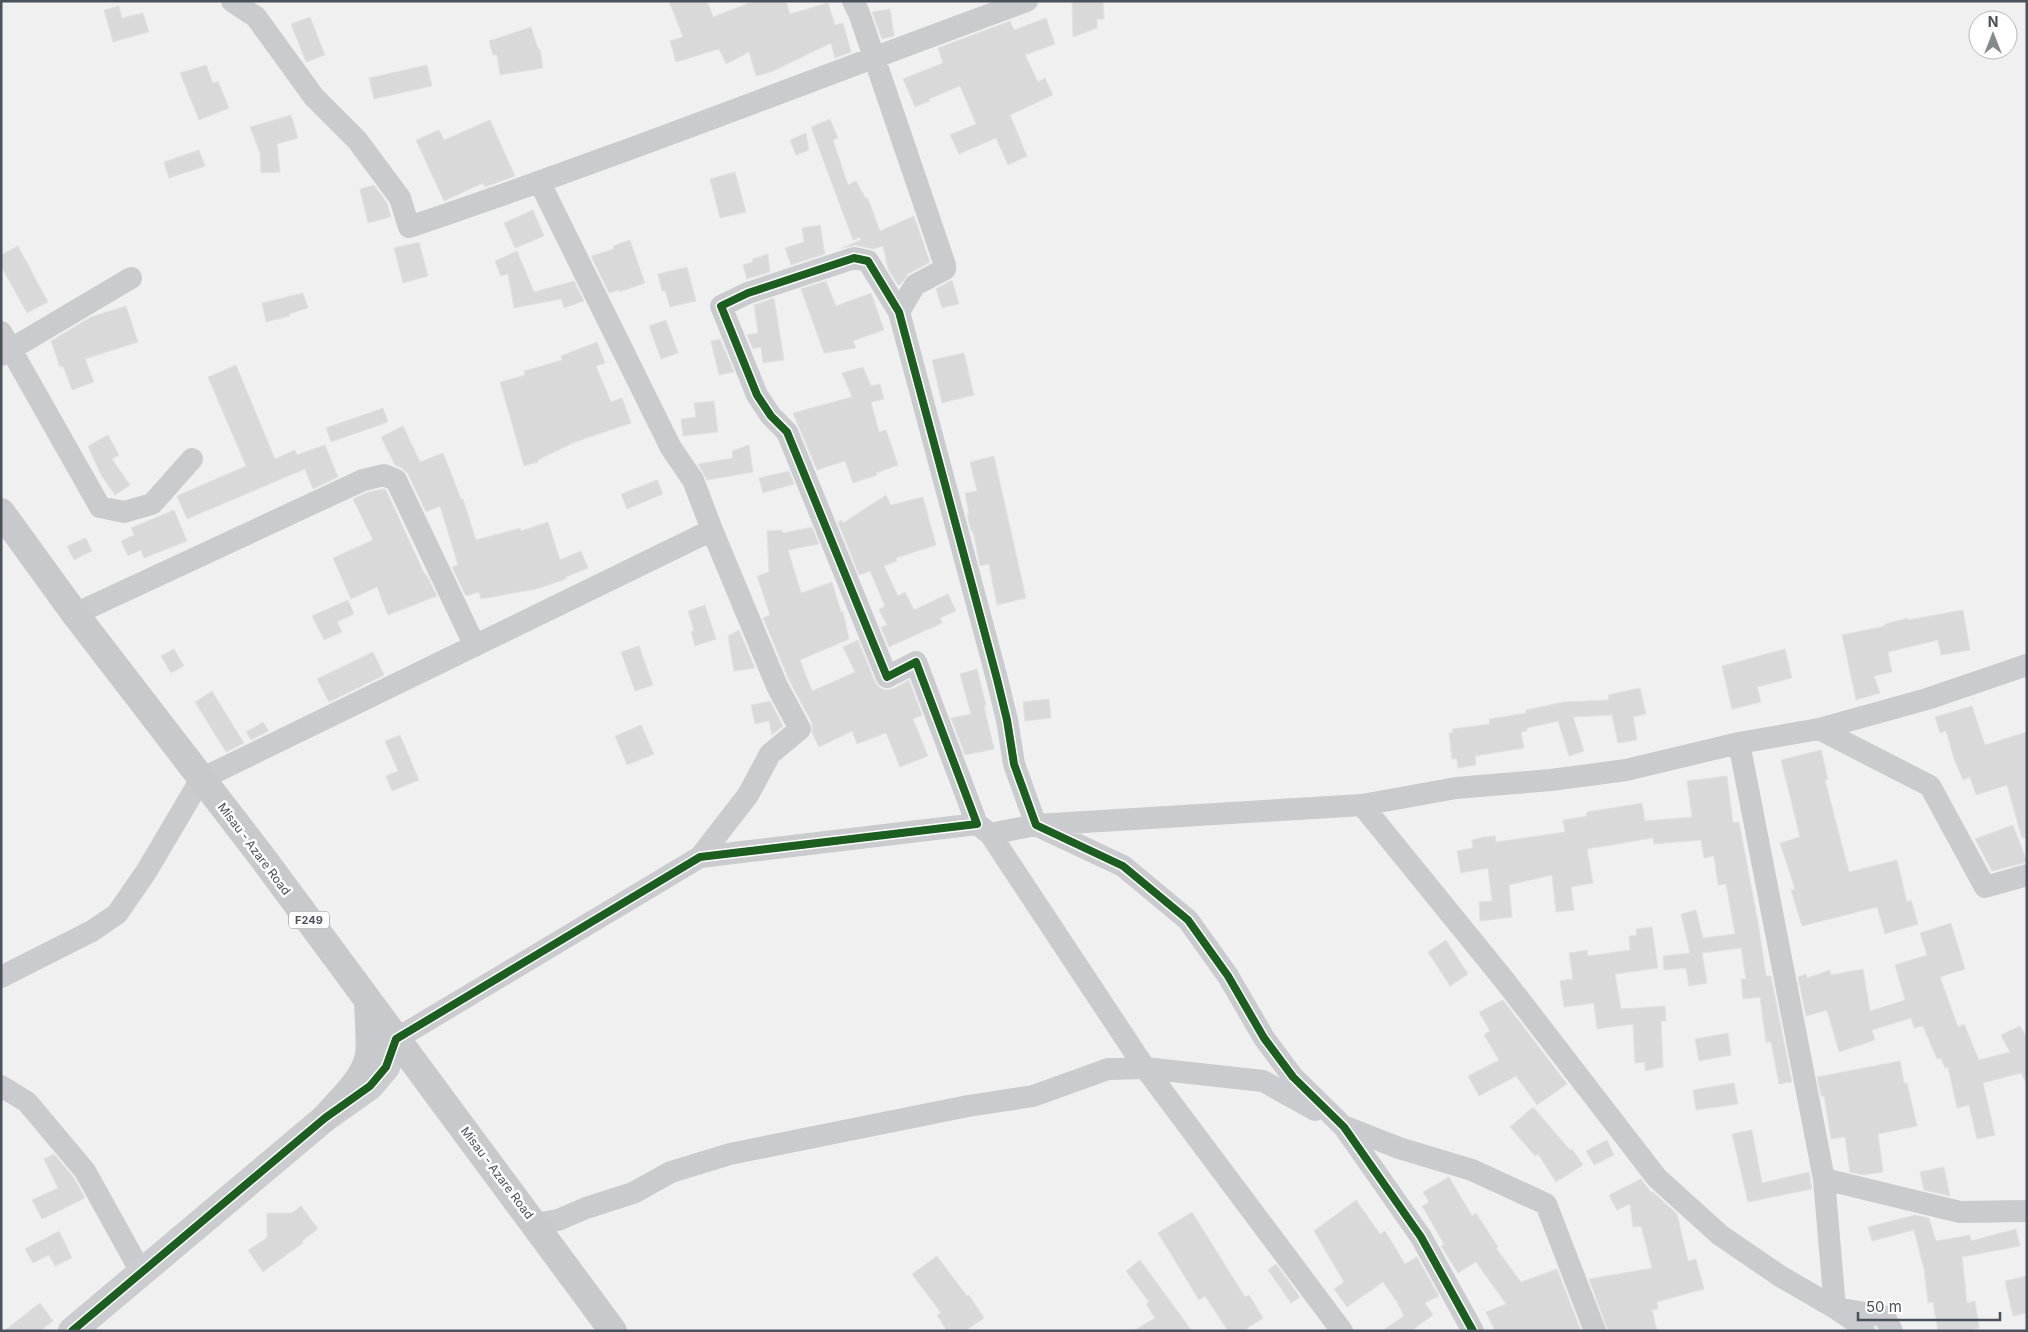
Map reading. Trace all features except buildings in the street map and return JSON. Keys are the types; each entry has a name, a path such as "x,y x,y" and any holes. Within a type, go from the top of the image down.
{"main road":[{"name":"Misau - Azare Road","path":"1,512 75,614 536,1224 613,1331"},
{"path":"324,1118 359,1077 366,1065 369,1053 368,1000"}],"street":[{"path":"232,1 256,17 314,97 357,140 400,198 409,227 540,183 1027,1"},
{"path":"853,1 859,13 945,265 945,269 916,285 899,312"},
{"path":"74,1328 324,1118 370,1086 386,1067 396,1039 700,857 748,795 770,754 800,729 778,686 712,530 693,480 671,448 540,183"},
{"path":"1342,1331 1145,1068 983,829 916,662 887,677 787,432 771,416 757,395 721,306 748,293 854,258 868,261 899,312 997,679 1007,720 1014,764 1036,825 1123,866 1188,920 1228,976 1264,1038 1293,1077 1344,1127 1421,1237 1473,1331"},
{"path":"131,278 4,345 100,507 124,512 152,504 192,459"},
{"path":"75,614 363,480 384,475 396,480 475,646"},
{"path":"1,977 92,931 117,914 146,872 201,779 712,530"},
{"path":"700,857 983,829 1362,805 1456,788 1551,780 1626,770 1740,743 1819,729 1927,699 2027,665"},
{"path":"1819,729 1930,786 1985,887 2027,875"},
{"path":"1740,743 1824,1179 1835,1308"},
{"path":"1362,805 1505,981 1657,1178 1720,1235 1780,1276 1835,1308 1863,1327 1864,1331"},
{"path":"536,1224 558,1220 586,1208 633,1193 671,1172 730,1154 968,1106 1033,1096 1108,1070 1145,1068 1263,1081 1344,1127 1400,1148 1472,1170 1546,1204 1595,1331"},
{"path":"1,1086 27,1102 85,1172 142,1272"},
{"path":"1824,1179 1960,1212 2027,1211"},
{"path":"1835,1308 1884,1316 1892,1331"}],"cycle path":[{"path":"72,1331 325,1118 370,1086 386,1067 396,1039 700,857 977,824 916,662 887,677 787,432 771,416 757,395 721,306 748,293 854,258 868,261 899,312 997,679 1007,720 1014,764 1036,825 1123,866 1188,920 1228,976 1264,1038 1293,1077 1344,1127 1421,1237 1473,1331"}]}
